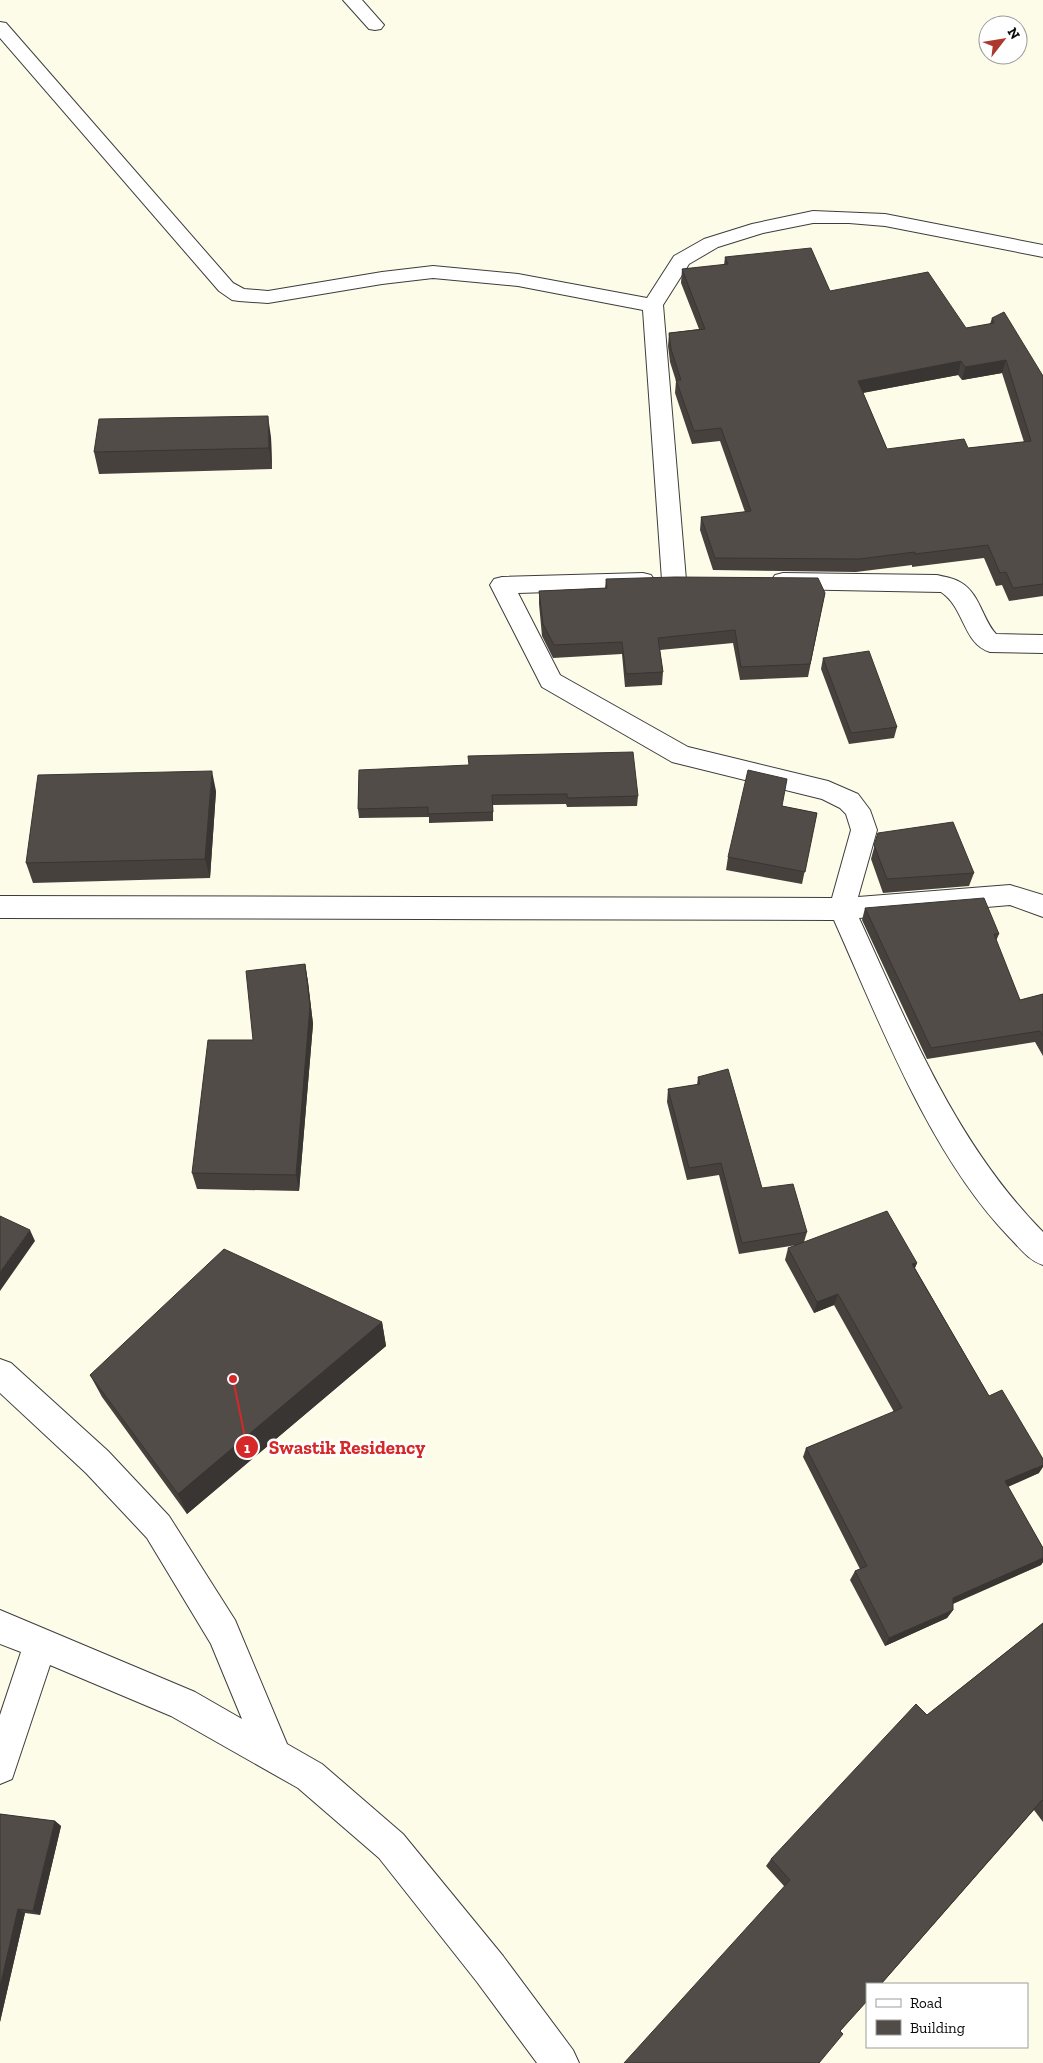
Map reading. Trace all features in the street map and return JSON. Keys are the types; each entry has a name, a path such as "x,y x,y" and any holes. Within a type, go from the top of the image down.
{"street":[{"path":"352,0 375,25"},
{"path":"0,27 226,286 239,295 268,297 382,278 433,272 518,280 653,305"},
{"path":"1043,251 884,220 814,217 759,228 711,243 681,260 653,305 683,580 502,585 551,681 682,755 828,791 849,801 857,810 864,830 842,908 924,1086 966,1161 1025,1236 1043,1252"},
{"path":"761,581 946,584 955,588 964,597 974,624 981,635 990,643 1043,644"},
{"path":"0,906 842,908 1010,895 1043,906"},
{"path":"0,1372 97,1462 158,1527 223,1632 275,1756"},
{"path":"0,1627 183,1704 310,1776 391,1846 490,1969 560,2063"},
{"path":"0,1767 40,1644"}],"building":[{"path":"811,248 830,291 928,272 966,328 994,323 992,318 1004,312 1043,376 1043,584 1013,588 1006,572 1000,573 988,545 859,559 715,558 701,517 751,511 721,428 694,431 676,380 681,380 671,349 669,333 705,329 682,269 728,264 725,257","holes":["1006,360 1031,441 968,448 964,439 887,449 858,381 961,361 965,367"]},
{"path":"268,416 269,448 94,452 99,419"},
{"path":"675,577 818,578 825,593 810,664 741,667 735,630 658,638 663,672 626,674 622,642 554,645 543,624 539,591 607,588 606,579"},
{"path":"869,651 897,727 851,733 823,658"},
{"path":"633,752 638,796 567,798 567,794 492,795 493,812 428,814 428,807 358,809 359,770 469,765 468,756"},
{"path":"748,770 787,779 782,806 817,813 805,872 728,857"},
{"path":"212,771 205,859 26,863 38,775"},
{"path":"953,822 974,873 887,879 874,845 878,833"},
{"path":"984,898 999,934 994,934 1020,1000 1043,994 1043,1036 1040,1031 931,1048 865,908"},
{"path":"305,964 310,1006 296,1175 192,1173 208,1040 253,1040 246,971"},
{"path":"728,1069 762,1188 793,1184 807,1232 742,1243 721,1163 689,1168 668,1089 700,1084 698,1077"},
{"path":"887,1211 917,1263 912,1264 989,1396 1002,1390 1043,1459 1043,1465 1005,1481 1043,1548 1043,1558 953,1598 953,1610 889,1638 855,1571 867,1566 806,1448 902,1408 838,1294 817,1302 788,1248"},
{"path":"0,1216 30,1230 0,1272"},
{"path":"224,1249 382,1322 178,1494 90,1375"},
{"path":"1043,1623 1043,1801 882,1983 866,1983 866,2002 840,2031 843,2034 819,2063 624,2063 790,1880 771,1859 916,1704 927,1715"},
{"path":"0,1814 55,1821 33,1911 18,1909 0,1987"}],"place":[{"name":"Swastik Residency","path":"233,1379"}]}
